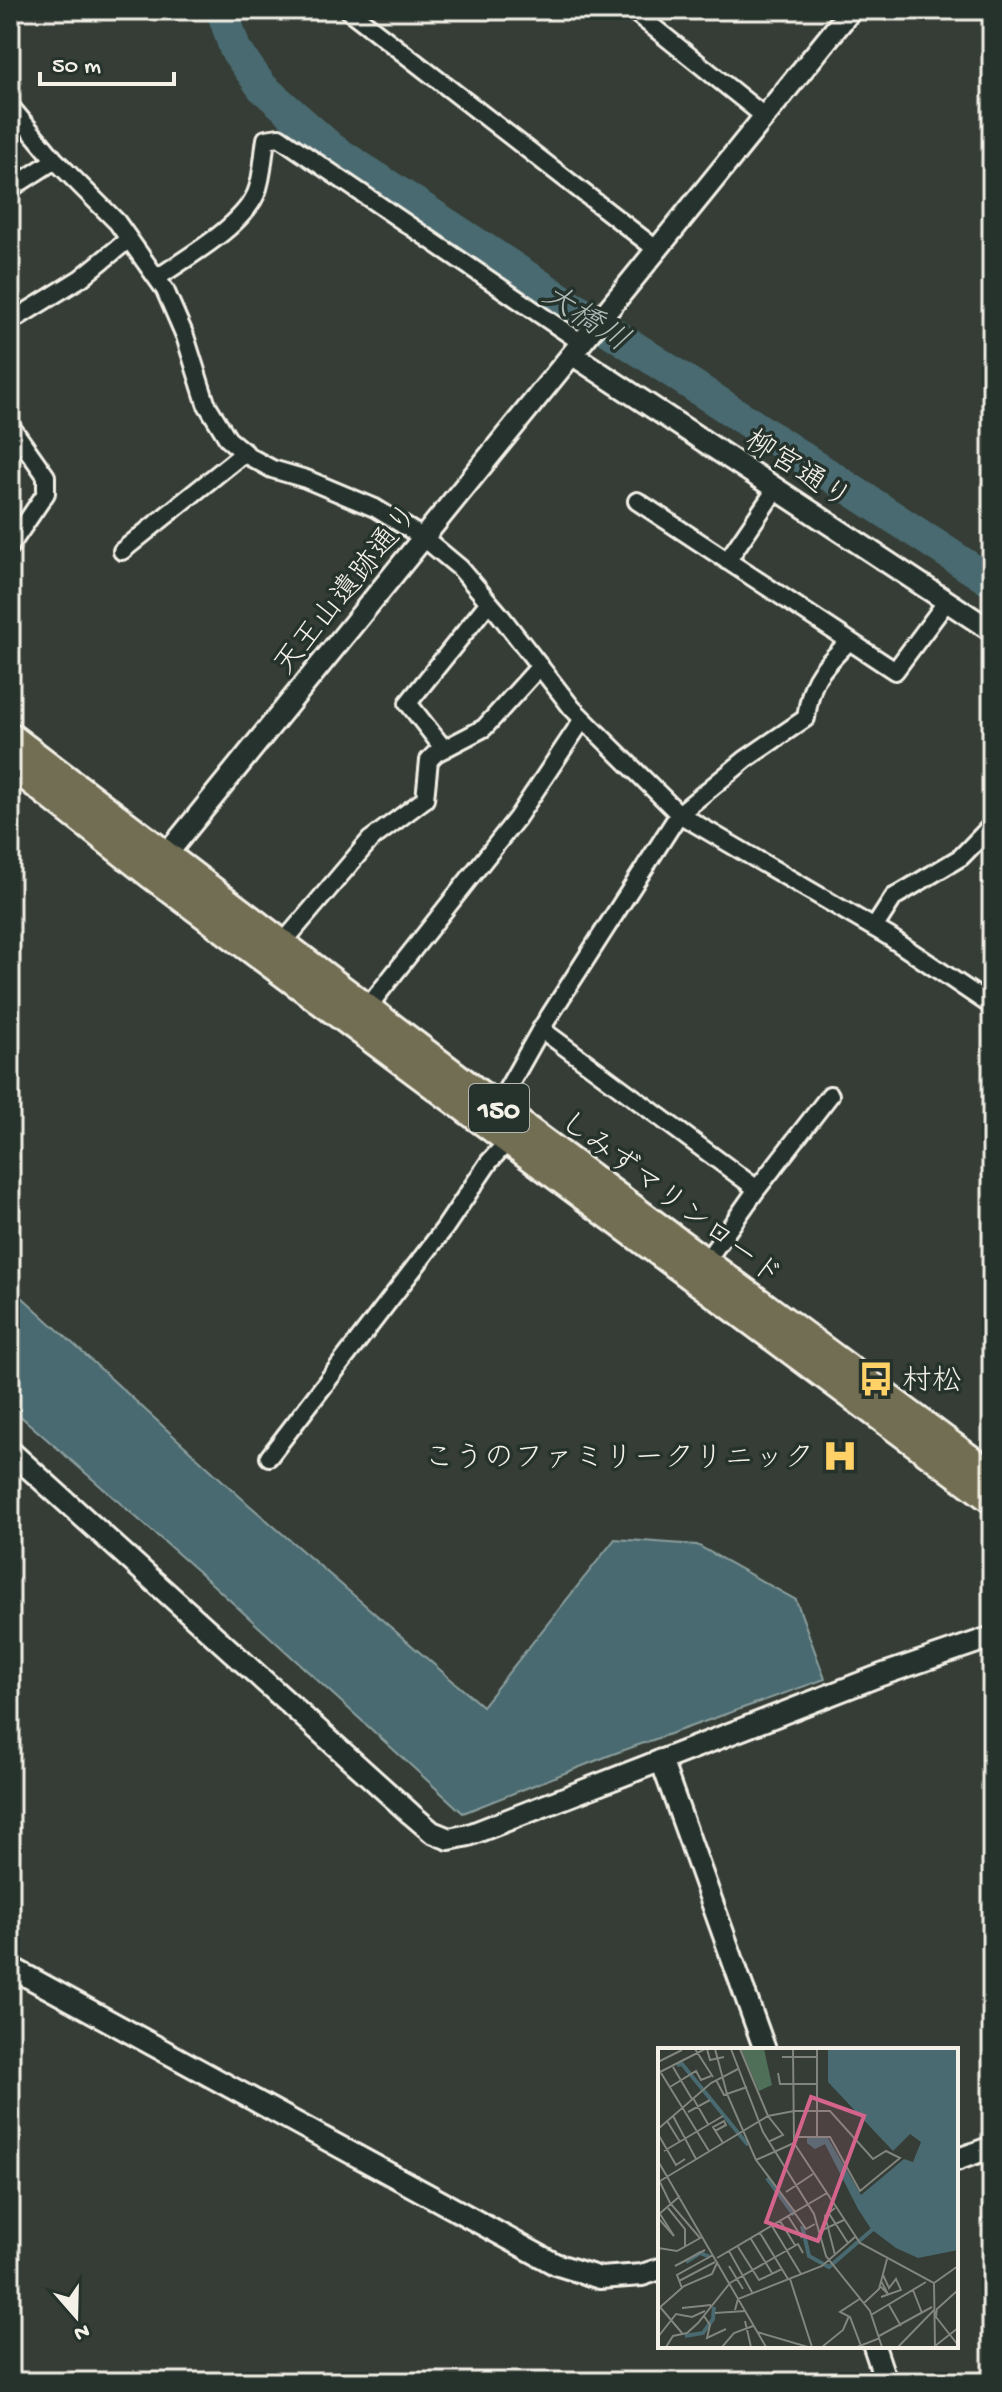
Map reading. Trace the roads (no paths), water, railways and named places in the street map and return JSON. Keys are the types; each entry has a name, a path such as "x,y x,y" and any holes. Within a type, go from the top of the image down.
{"highway":[{"name":"しみずマリンロード","path":"10,736 158,865 508,1141 700,1270 992,1475"},
{"name":"しみずマリンロード","path":"10,764 158,865 282,944 497,1107 992,1500"}],"street":[{"path":"348,10 656,249 851,10"},
{"path":"632,10 764,116"},
{"path":"10,106 55,160 117,222 165,290 185,336 206,403 228,439 272,469 306,479 375,508 424,538 460,568 583,719 679,814 874,928 992,1006"},
{"path":"157,278 225,230 246,209 256,194 261,177 266,139 279,137 580,346"},
{"path":"10,189 55,160"},
{"path":"10,322 81,278 129,239"},
{"name":"天王山遺跡通り","path":"158,865 656,249"},
{"name":"柳宮通り","path":"580,346 776,489 992,631"},
{"path":"10,425 46,476 46,493 10,546"},
{"path":"122,551 245,452"},
{"path":"727,561 776,489"},
{"path":"637,501 895,671 947,601"},
{"path":"444,749 408,703 489,602"},
{"path":"497,1107 541,1029 679,814 746,759 806,718 809,691 817,674 849,641"},
{"path":"282,944 370,840 425,799 429,760 484,728 540,666"},
{"path":"367,1008 517,818 583,719"},
{"path":"874,928 894,897 961,857 992,825"},
{"path":"541,1029 757,1189"},
{"path":"700,1270 757,1189 830,1095"},
{"path":"269,1457 444,1229 489,1162 508,1141"},
{"path":"10,1451 432,1832 449,1839 469,1835 881,1675 992,1637"},
{"path":"661,1760 764,2048"},
{"path":"10,1967 555,2264 600,2278 642,2275 658,2270"},
{"path":"958,2159 992,2147"},
{"path":"875,2348 886,2382"}],"water":[{"path":"10,1286 248,1504 482,1706 615,1539 697,1545 796,1600 825,1679 613,1754 463,1813 200,1573 10,1407"}],"waterway":[{"name":"大橋川","path":"222,10 235,49 262,87 331,148 992,582"}],"place":[{"name":"村松","path":"876,1379"},
{"name":"こうのファミリークリニック","path":"840,1456"}]}
